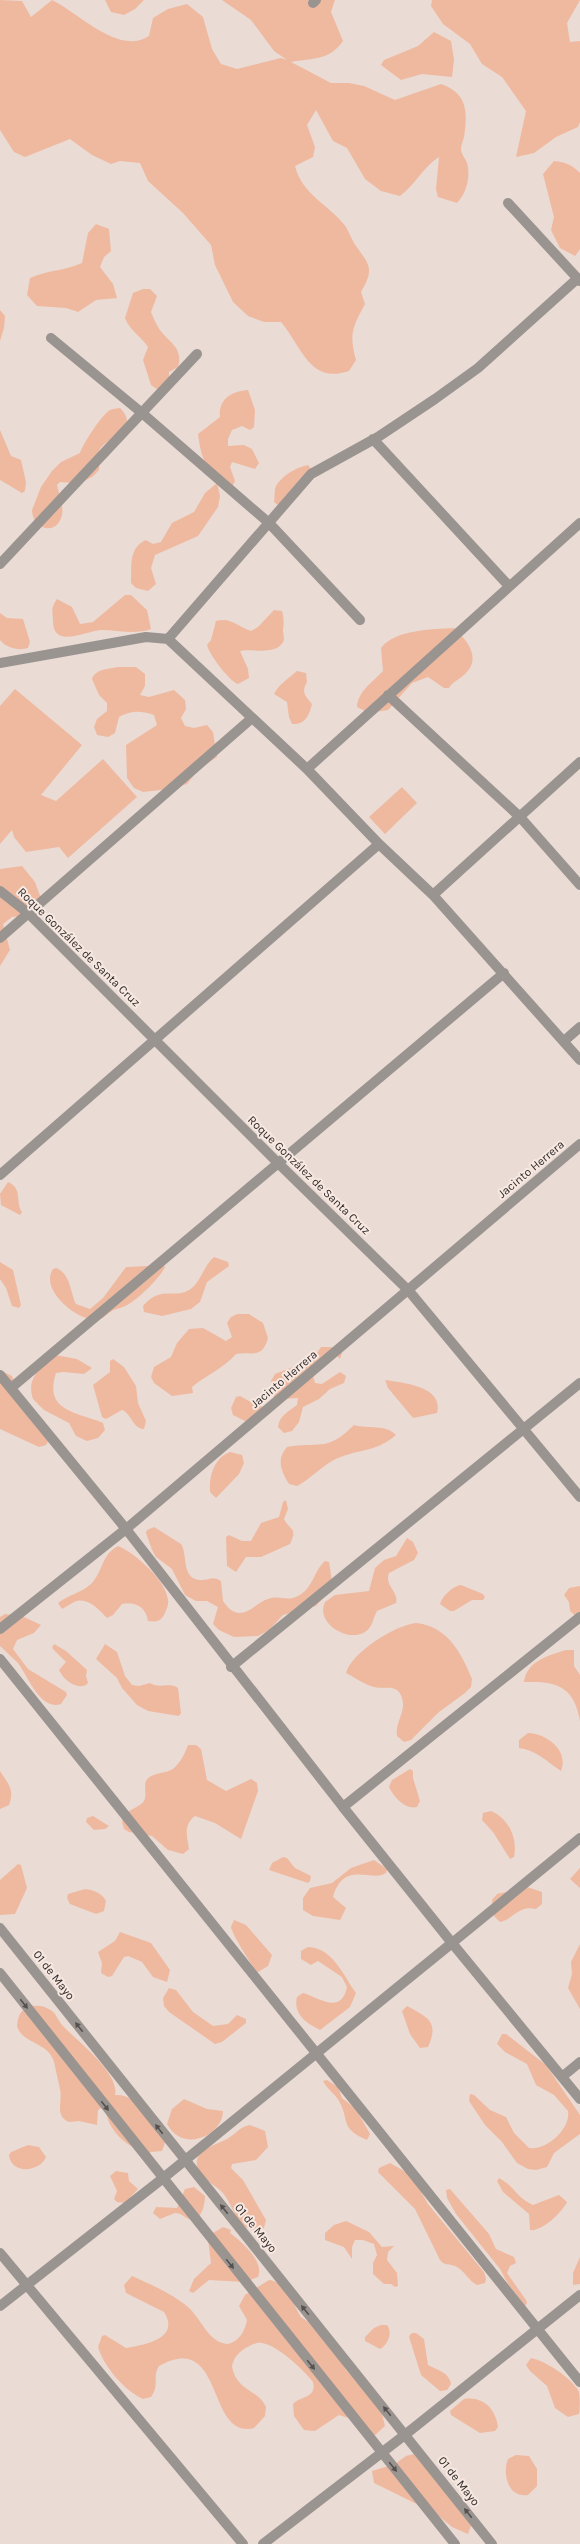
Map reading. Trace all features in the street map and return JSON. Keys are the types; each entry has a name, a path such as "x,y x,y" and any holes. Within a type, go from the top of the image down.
{"street":[{"path":"168,639 312,474 373,439 478,368 579,280 508,203"},
{"path":"51,338 142,412 269,522 360,620"},
{"path":"0,564 197,354"},
{"path":"373,439 509,586"},
{"path":"306,769 580,522"},
{"path":"0,663 146,637 168,639 306,769 379,844 433,894 580,1060"},
{"path":"388,695 520,817 580,885"},
{"path":"0,938 252,718"},
{"path":"433,894 580,762"},
{"path":"0,1174 379,844"},
{"name":"Roque González de Santa Cruz","path":"0,891 28,913 279,1164 409,1291 580,1497"},
{"path":"11,1388 279,1164 504,973"},
{"path":"564,1041 580,1027"},
{"name":"Jacinto Herrera","path":"0,1628 126,1530 409,1291 580,1144"},
{"path":"0,1375 126,1530 231,1667 343,1807 580,2099"},
{"path":"231,1667 580,1383"},
{"path":"343,1807 580,1616"},
{"path":"0,1659 316,2055 580,2382"},
{"path":"0,2306 162,2179 184,2159 316,2055 580,1838"},
{"name":"01 de Mayo","path":"0,1928 406,2434 492,2544"},
{"path":"0,1973 162,2179 455,2544"},
{"path":"562,2076 580,2062"},
{"path":"0,2253 243,2544"},
{"path":"263,2544 406,2434 580,2294"}],"shaded area":[{"path":"0,0 22,1 31,17 52,0 99,30 112,37 125,41 137,41 149,36 153,18 168,9 187,4 203,17 212,49 221,64 237,69 281,58 287,60 274,51 251,20 222,0 335,0 331,12 343,41 332,52 320,58 291,62 331,83 349,83 364,86 395,100 441,84 456,92 464,104 466,119 461,149 468,168 467,185 463,195 457,203 438,197 436,189 439,157 428,166 411,186 400,196 381,191 365,179 347,148 333,141 316,110 307,125 315,147 313,157 295,166 299,176 310,192 340,219 346,227 354,243 366,261 369,271 366,284 361,292 365,304 357,319 352,337 356,360 349,371 336,374 325,373 316,368 302,353 281,322 264,322 248,316 233,302 215,265 211,245 183,213 148,181 140,163 120,161 111,164 92,155 70,139 25,157 14,152 0,130"},
{"path":"105,0 144,0 135,9 124,15 111,12"},
{"path":"432,0 580,0 567,23 570,42 580,41 580,122 578,127 556,137 534,153 516,157 526,111 502,77 482,64 470,44 443,24 431,6"},
{"path":"434,32 451,41 454,60 452,77 422,74 401,80 381,65 384,60 418,46"},
{"path":"554,161 568,164 580,173 580,249 575,256 560,248 551,230 554,217 543,174"},
{"path":"96,224 109,229 111,251 104,257 100,267 113,284 117,298 96,300 78,312 66,308 37,306 27,295 30,278 43,273 76,266 82,263 88,233"},
{"path":"143,289 150,289 157,296 151,312 158,327 174,345 179,354 178,367 169,372 169,381 158,390 151,385 143,360 148,347 127,323 125,318 133,293"},
{"path":"0,310 5,316 4,328 0,341"},
{"path":"248,390 255,410 254,427 250,430 242,426 232,430 228,439 228,446 244,445 252,449 259,463 255,469 232,462 230,467 235,481 232,487 207,465 201,453 198,434 220,417 221,405 227,397 237,392"},
{"path":"120,408 126,416 127,422 125,428 108,441 99,451 99,470 91,478 82,482 60,482 57,485 62,504 62,515 59,522 50,528 40,526 33,517 32,510 41,487 52,471 61,462 80,453 102,417 110,410"},
{"path":"0,430 11,456 21,460 26,482 25,491 22,493 0,480"},
{"path":"308,465 312,470 298,497 279,506 274,502 275,488 282,478 298,468"},
{"path":"217,483 220,496 218,507 198,536 155,555 151,568 156,584 148,591 136,588 131,583 131,564 136,548 140,543 146,540 153,544 161,542 172,523 194,512 205,493"},
{"path":"125,595 131,595 147,610 151,629 139,632 101,630 65,637 59,635 55,630 52,610 57,599 72,607 80,624 93,622"},
{"path":"274,610 282,611 284,620 283,642 275,649 263,651 240,651 248,669 249,678 238,684 234,682 220,667 207,645 211,640 216,621 230,621 251,631 258,627"},
{"path":"0,613 7,618 23,619 30,642 28,648 13,648 0,640"},
{"path":"454,628 468,644 471,650 472,662 470,668 465,674 449,688 444,688 428,677 412,683 388,710 369,713 357,707 363,691 383,671 381,648 387,642 404,634 435,629"},
{"path":"118,667 136,667 145,674 145,686 140,695 149,697 174,690 185,700 186,709 181,718 185,726 194,728 207,725 213,732 217,757 199,769 187,784 170,789 143,792 134,788 127,778 126,745 157,725 154,715 140,712 128,713 119,717 115,733 108,737 97,735 94,727 97,719 107,711 107,703 99,695 92,679 99,671"},
{"path":"297,671 306,673 307,682 304,691 312,704 306,719 300,723 292,724 289,717 287,702 274,694 281,684"},
{"path":"15,689 82,745 41,795 56,801 103,759 137,797 68,858 59,847 26,852 14,837 12,830 0,844 0,706"},
{"path":"402,787 417,803 385,834 369,817"},
{"path":"22,866 35,882 42,901 36,915 12,917 3,924 10,950 0,966 0,869"},
{"path":"8,1182 16,1188 22,1212 20,1215 1,1205 0,1194"},
{"path":"214,1257 228,1262 229,1266 207,1282 200,1302 191,1309 162,1316 144,1312 143,1306 155,1296 183,1292 193,1287"},
{"path":"0,1262 13,1270 21,1305 19,1308 12,1306 6,1288 0,1279"},
{"path":"162,1262 165,1267 162,1272 143,1293 129,1304 110,1312 98,1320 88,1319 70,1309 55,1294 51,1286 50,1277 53,1269 56,1268 65,1274 76,1304 90,1309 103,1298 126,1267 148,1266"},
{"path":"237,1314 249,1314 263,1323 268,1338 263,1349 255,1353 236,1354 226,1364 192,1387 193,1393 172,1396 154,1383 151,1377 154,1367 171,1357 177,1343 189,1329 203,1328 226,1341 232,1337 227,1323 231,1317"},
{"path":"321,1347 332,1347 342,1353 340,1359 334,1353 313,1376 315,1383 322,1384 340,1372 346,1376 344,1383 330,1389 319,1399 303,1407 299,1422 292,1431 284,1433 278,1427 282,1417 297,1405 298,1398 282,1399 247,1422 233,1415 231,1408 236,1397 240,1396 256,1405 268,1408 273,1402 274,1398 271,1381 275,1374 313,1359"},
{"path":"55,1355 77,1359 92,1368 84,1374 63,1372 56,1373 53,1386 54,1396 65,1408 74,1413 103,1423 105,1430 98,1438 87,1441 76,1436 69,1423 44,1410 33,1399 31,1385 33,1379 44,1364"},
{"path":"113,1359 124,1367 136,1386 138,1403 146,1421 144,1429 134,1424 128,1415 122,1410 106,1419 102,1417 93,1385 110,1372 110,1361"},
{"path":"0,1370 12,1376 18,1391 50,1438 46,1445 39,1447 0,1429"},
{"path":"385,1380 411,1385 428,1391 438,1404 437,1413 413,1418 388,1388"},
{"path":"354,1425 387,1429 396,1435 380,1445 349,1454 332,1461 297,1486 289,1484 281,1465 282,1456 287,1447 329,1443 344,1434"},
{"path":"230,1452 242,1455 244,1463 239,1474 216,1498 210,1492 210,1480 216,1463"},
{"path":"286,1500 288,1509 284,1519 293,1532 290,1544 261,1557 246,1557 236,1572 227,1566 226,1537 229,1535 242,1541 251,1541 261,1523 279,1517 283,1502"},
{"path":"154,1527 181,1544 187,1571 194,1579 203,1580 215,1578 221,1581 223,1601 229,1609 235,1612 241,1613 247,1611 268,1599 290,1598 299,1595 311,1584 319,1568 325,1561 329,1562 332,1581 324,1597 316,1606 283,1615 269,1630 258,1636 234,1637 219,1630 213,1624 218,1607 207,1601 196,1601 185,1595 172,1569 156,1557 146,1533 147,1530"},
{"path":"407,1538 413,1542 418,1553 414,1560 389,1573 388,1581 395,1595 396,1603 377,1611 368,1630 358,1635 342,1633 329,1624 323,1610 325,1602 335,1595 369,1591 375,1568 384,1560 396,1556"},
{"path":"118,1546 141,1561 162,1584 166,1592 168,1604 164,1615 159,1620 148,1621 145,1612 139,1606 131,1603 122,1604 113,1615 107,1618 86,1601 75,1602 62,1609 58,1603 83,1590 91,1584 108,1554"},
{"path":"461,1585 483,1594 485,1597 483,1600 472,1600 454,1611 450,1611 440,1604 448,1592"},
{"path":"580,1586 580,1620 570,1611 569,1602 564,1595 569,1588"},
{"path":"5,1614 24,1617 41,1625 34,1633 17,1640 13,1649 28,1669 66,1692 67,1695 61,1704 54,1705 41,1698 18,1663 0,1646 0,1617"},
{"path":"416,1623 427,1625 436,1629 452,1642 463,1659 472,1679 471,1687 465,1693 439,1712 411,1740 404,1742 397,1736 397,1727 403,1707 399,1692 392,1688 379,1688 371,1686 346,1673 356,1657 375,1641 397,1629"},
{"path":"54,1644 66,1651 87,1670 86,1676 88,1683 86,1685 74,1685 64,1677 59,1670 66,1662 52,1648"},
{"path":"105,1644 117,1652 125,1676 132,1685 139,1686 150,1683 153,1685 175,1686 178,1688 181,1713 179,1716 148,1711 137,1705 122,1688 117,1678 96,1659"},
{"path":"566,1650 574,1650 574,1666 580,1675 580,1721 573,1700 562,1688 546,1683 524,1682 529,1669 539,1660"},
{"path":"528,1733 542,1736 555,1744 562,1756 563,1763 561,1771 531,1751 519,1748 519,1740"},
{"path":"188,1745 196,1745 201,1749 207,1780 226,1791 251,1779 257,1783 258,1791 241,1839 215,1823 195,1816 191,1819 187,1827 189,1849 183,1854 168,1850 152,1836 129,1832 124,1829 122,1822 127,1813 141,1804 145,1799 146,1781 155,1774 167,1772 174,1768 181,1760"},
{"path":"410,1769 413,1771 413,1778 420,1801 417,1807 408,1807 404,1805 397,1799 389,1787 392,1780"},
{"path":"0,1771 10,1787 11,1799 9,1805 0,1809"},
{"path":"491,1811 502,1818 513,1836 515,1850 514,1857 510,1859 493,1832 482,1820 483,1813"},
{"path":"93,1816 109,1826 105,1829 94,1830 86,1822 87,1818"},
{"path":"283,1857 287,1858 295,1868 311,1876 310,1881 308,1883 269,1870 272,1863"},
{"path":"374,1860 387,1869 386,1873 373,1876 358,1874 351,1875 338,1885 333,1897 346,1908 340,1920 313,1916 303,1910 303,1898 310,1888 332,1883 351,1868"},
{"path":"18,1864 21,1865 27,1888 15,1914 0,1915 0,1880"},
{"path":"580,1868 580,1888 570,1879"},
{"path":"527,1887 542,1892 542,1904 536,1909 530,1908 520,1911 500,1922 494,1916 492,1900 497,1894"},
{"path":"85,1889 97,1892 104,1898 106,1901 104,1911 96,1914 70,1904 67,1898 68,1894"},
{"path":"234,1920 246,1925 272,1955 268,1966 258,1972 248,1959 232,1931 231,1927"},
{"path":"120,1932 151,1943 170,1970 167,1982 153,1977 142,1962 128,1956 124,1957 112,1976 108,1977 101,1973 102,1963 98,1952 115,1941"},
{"path":"580,1944 580,2009 568,1988 572,1974 571,1962"},
{"path":"308,1947 324,1952 331,1957 356,1993 350,2007 320,2030 306,2021 299,2013 296,2003 297,1997 303,1993 322,2001 334,2003 340,2001 344,1996 347,1987 342,1977 318,1961 311,1965 301,1959 301,1951"},
{"path":"169,1988 176,1990 193,2012 213,2026 228,2024 237,2015 246,2019 246,2023 222,2042 215,2044 169,2012 164,2006 163,1998"},
{"path":"31,2006 42,2006 52,2011 63,2026 104,2067 115,2086 115,2095 131,2099 138,2104 166,2140 162,2151 150,2152 151,2155 134,2148 120,2138 110,2124 105,2106 98,2110 97,2125 79,2121 69,2122 64,2119 60,2112 61,2094 51,2055 47,2050 24,2036 17,2026 21,2013"},
{"path":"407,2006 421,2014 430,2022 432,2032 428,2047 420,2048 410,2034 402,2011"},
{"path":"502,2034 506,2034 546,2065 580,2115 580,2134 554,2153 547,2167 536,2170 528,2169 517,2163 502,2142 485,2125 469,2101 470,2094 474,2095 490,2110 506,2117 514,2133 529,2148 543,2146 550,2142 566,2125 568,2111 554,2095 536,2085 527,2064 505,2052 497,2044"},
{"path":"327,2080 338,2087 342,2098 356,2109 370,2134 367,2140 352,2132 339,2101 323,2081"},
{"path":"184,2099 207,2109 223,2111 221,2120 210,2134 201,2138 182,2138 174,2133 167,2124 172,2109"},
{"path":"250,2125 265,2131 268,2147 256,2160 232,2164 231,2168 243,2180 266,2220 264,2228 256,2230 244,2226 222,2192 201,2175 197,2166 197,2160 205,2149 227,2139 243,2127"},
{"path":"28,2145 39,2147 46,2157 43,2162 38,2166 26,2169 15,2166 9,2155 11,2152"},
{"path":"390,2163 406,2172 415,2181 428,2204 484,2272 486,2279 485,2283 477,2285 457,2267 446,2264 440,2260 415,2209 378,2172 379,2168"},
{"path":"116,2171 128,2173 129,2181 138,2189 125,2203 117,2202 114,2199 117,2191 110,2176"},
{"path":"499,2178 505,2181 522,2199 533,2205 559,2195 567,2202 561,2211 546,2225 535,2230 530,2230 529,2214 503,2192 497,2181"},
{"path":"194,2187 205,2196 202,2212 197,2218 189,2219 181,2214 175,2213 160,2219 153,2213 156,2207 177,2208 185,2189"},
{"path":"450,2189 489,2234 496,2249 514,2257 516,2263 510,2266 507,2273 526,2300 527,2303 525,2306 508,2284 500,2269 456,2214 447,2198 446,2190"},
{"path":"346,2221 369,2232 382,2247 394,2246 388,2252 387,2260 397,2273 398,2286 395,2287 391,2284 384,2284 373,2274 373,2263 377,2255 374,2244 363,2240 355,2240 352,2247 352,2259 344,2247 325,2240 325,2233 334,2225"},
{"path":"223,2227 231,2230 230,2233 251,2252 258,2265 258,2277 244,2282 209,2280 193,2293 189,2291 194,2279 211,2263 208,2240 213,2233"},
{"path":"580,2257 580,2284 573,2285 573,2273"},
{"path":"132,2276 182,2302 193,2312 210,2335 221,2343 228,2344 239,2338 245,2328 247,2320 239,2306 245,2295 269,2280 276,2282 285,2289 301,2317 308,2322 341,2360 346,2370 380,2406 385,2426 374,2436 355,2420 339,2415 315,2431 304,2430 294,2416 293,2404 311,2394 314,2387 313,2382 297,2365 282,2353 275,2348 262,2343 253,2344 244,2349 235,2358 232,2366 234,2374 242,2385 258,2397 266,2407 265,2416 254,2428 239,2427 228,2418 205,2373 195,2362 180,2359 159,2366 156,2374 154,2392 151,2397 143,2399 136,2395 122,2384 110,2370 98,2347 102,2336 105,2335 126,2348 142,2345 158,2339 168,2329 168,2321 164,2312 126,2293 124,2285"},
{"path":"381,2325 387,2325 390,2335 385,2345 380,2349 365,2341 365,2337 374,2328"},
{"path":"412,2333 416,2333 424,2339 428,2365 445,2374 450,2380 451,2384 447,2390 440,2391 421,2375 409,2336"},
{"path":"531,2358 551,2366 571,2381 579,2392 579,2414 568,2417 555,2408 547,2386 530,2371 526,2365"},
{"path":"464,2399 483,2402 491,2409 497,2421 498,2427 495,2431 480,2433 451,2415 450,2411"},
{"path":"414,2454 472,2523 468,2534 452,2527 435,2513 374,2483 372,2471 395,2464 406,2456"},
{"path":"516,2455 529,2456 537,2469 537,2486 528,2495 516,2493 511,2489 506,2478 506,2465 508,2459"}]}
